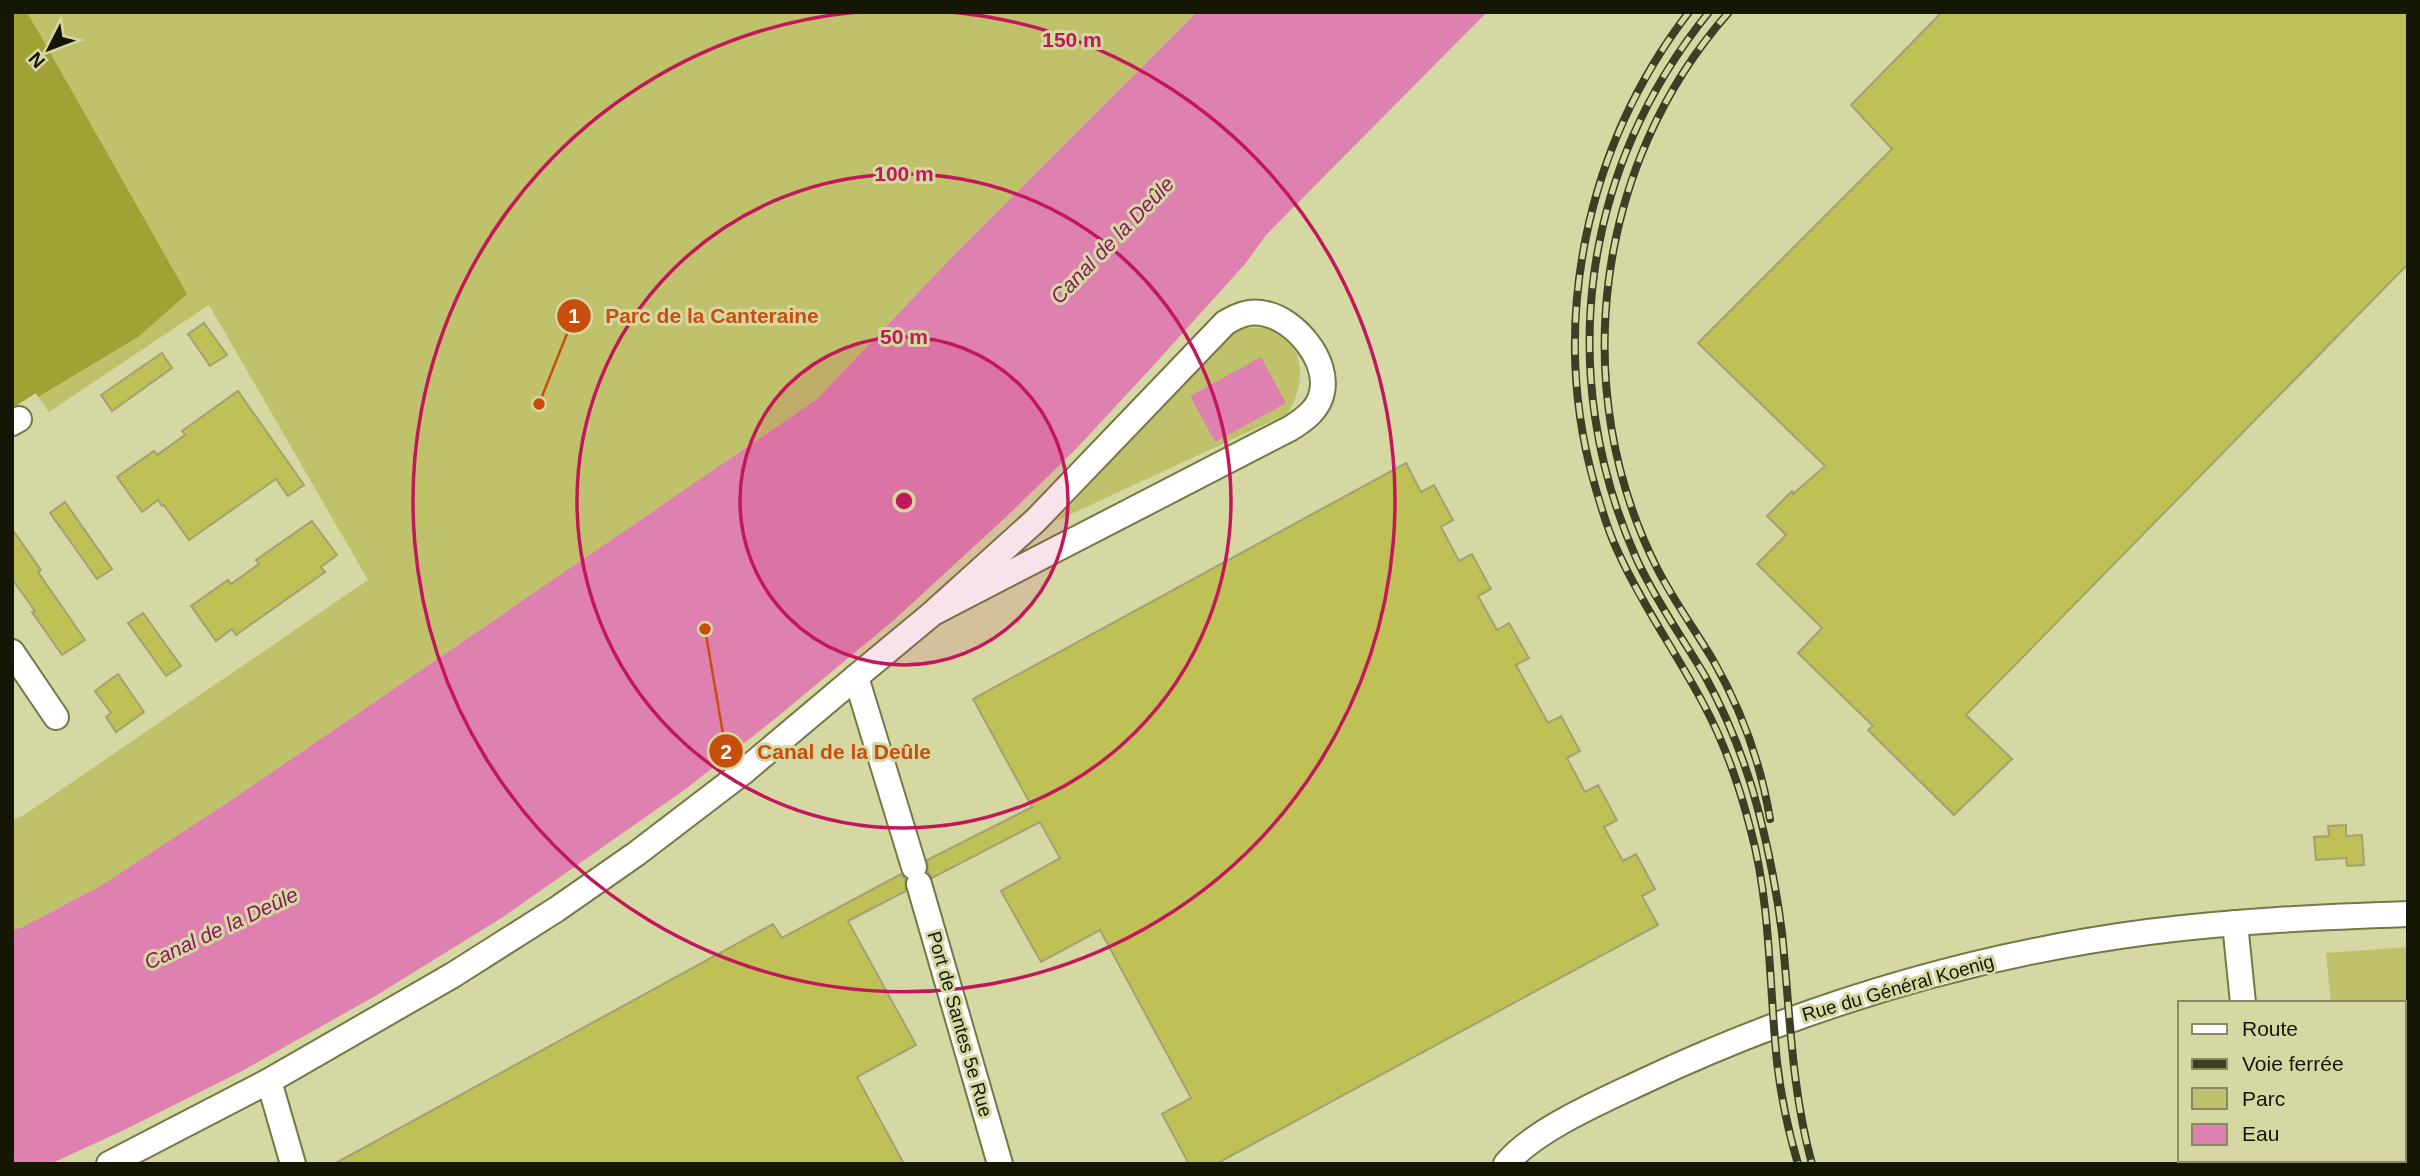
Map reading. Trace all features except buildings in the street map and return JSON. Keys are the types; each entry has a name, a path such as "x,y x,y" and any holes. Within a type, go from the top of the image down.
{"street":[{"path":"109,1164 269,1081 453,975 557,909 636,854 742,773 933,613 1035,520 1225,323 1238,315 1249,313 1264,313 1277,317 1290,326 1316,357 1322,376 1322,391 1316,406 1292,428 933,613"},
{"path":"16,667 57,717"},
{"name":"Port de Santes 5e Rue","path":"856,677 1000,1164"},
{"name":"Rue du Général Koenig","path":"1506,1164 1532,1141 1578,1114 1689,1060 1789,1019 1889,987 1976,964 2113,937 2235,923 2408,914"},
{"path":"2235,923 2243,1001"},
{"path":"269,1081 293,1164"}],"green space":[{"path":"12,12 1197,12 954,255 817,399 230,801 102,885 23,927 12,930 12,820 24,815 368,580 209,305 49,412 36,393 12,408"},
{"path":"1241,328 1269,329 1282,335 1297,354 1300,366 1298,391 1287,414 1056,521 1227,336"},
{"path":"2408,947 2408,1126 2406,1001 2331,1001 2326,953"}],"shaded area":[{"path":"12,12 27,12 187,294 138,337 38,397 36,393 12,408"}],"water":[{"path":"1197,12 1487,12 1266,235 1245,264 1152,367 1076,449 1006,517 894,620 687,788 503,917 377,995 242,1071 50,1164 12,1164 12,930 23,927 102,885 230,801 817,399 954,255"},
{"path":"1261,357 1286,403 1215,442 1190,396"}],"railway":[{"path":"1689,12 1653,64 1624,120 1602,178 1586,238 1577,300 1575,362 1581,424 1595,486 1609,531 1639,594 1712,720 1747,815 1762,888 1779,1075 1798,1164"},
{"path":"1709,12 1666,73 1632,138 1608,206 1594,276 1590,347 1595,418 1611,490 1637,560 1713,692 1736,743 1754,795 1778,903 1795,1078 1812,1164"},
{"path":"1729,12 1684,72 1648,138 1623,207 1609,280 1605,354 1611,428 1629,501 1658,570 1713,660 1732,698 1749,737 1770,819"}],"place":[{"name":"Parc de la Canteraine","path":"539,404"},
{"name":"Canal de la Deûle","path":"705,629"}]}
